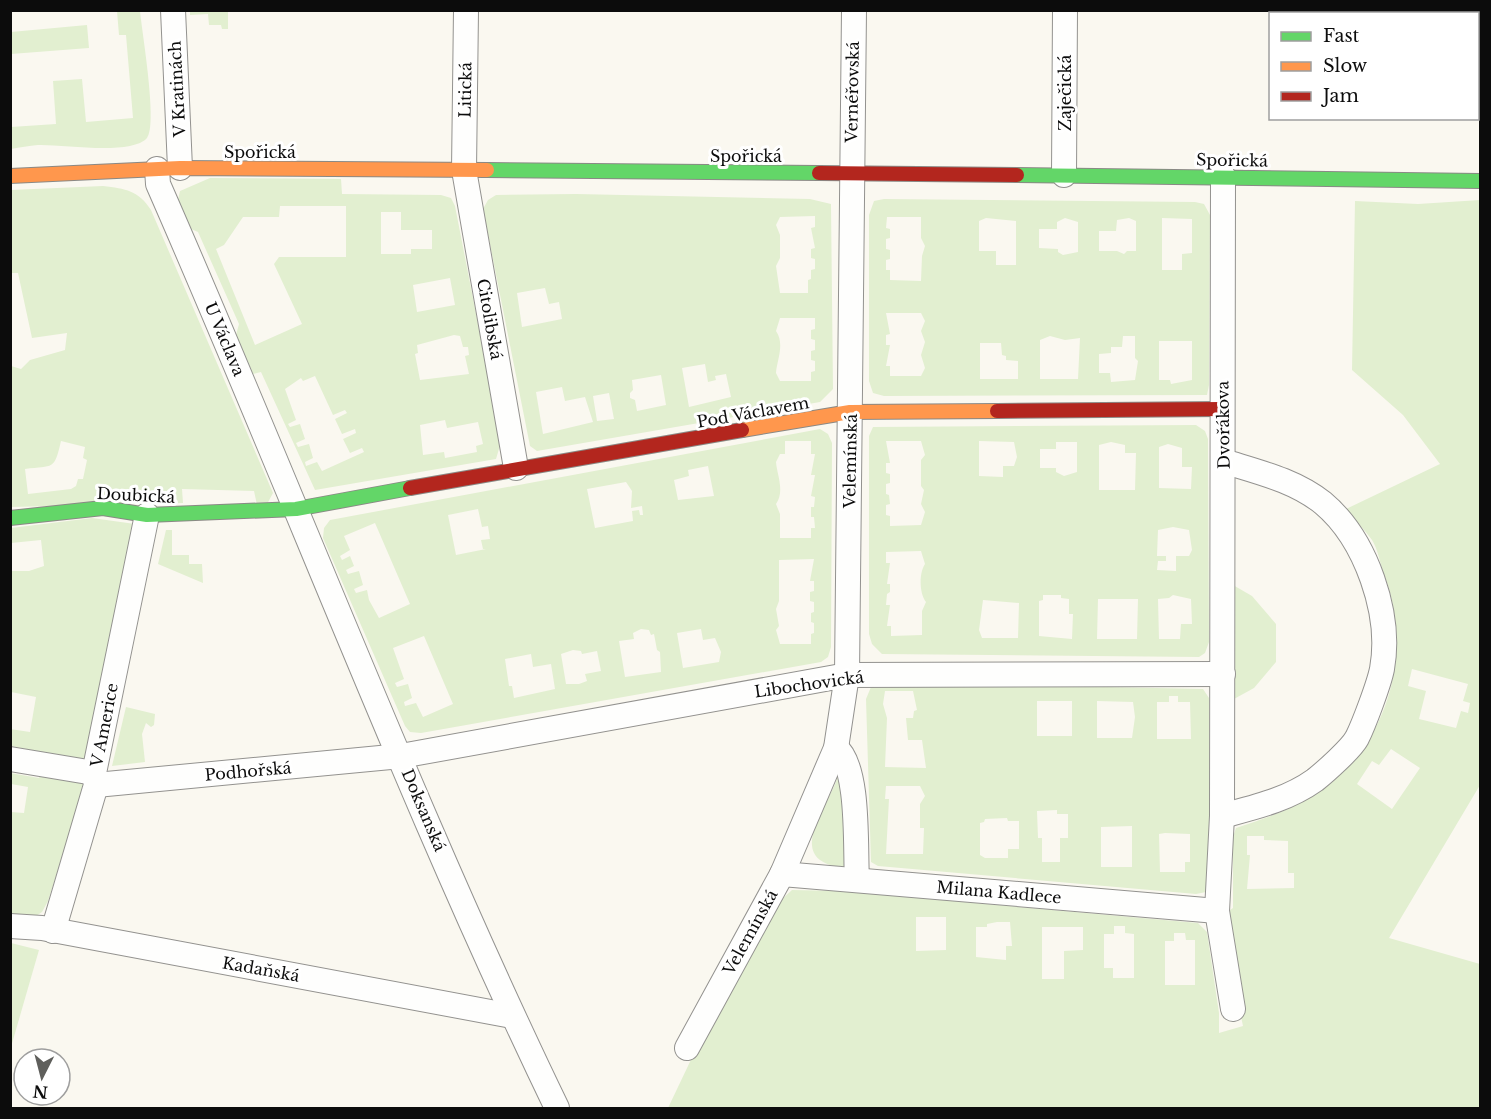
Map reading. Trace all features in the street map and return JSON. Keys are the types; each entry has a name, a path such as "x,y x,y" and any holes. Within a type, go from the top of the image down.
{"street":[{"name":"V Kratinách","path":"169,168 173,10"},
{"name":"Litická","path":"464,170 466,10"},
{"name":"Vernéřovská","path":"851,173 854,10"},
{"name":"Zaječická","path":"1064,175 1065,10"},
{"name":"Spořická","path":"10,176 169,168 1223,176 1480,181"},
{"name":"U Václava","path":"169,168 158,184 237,364 296,509"},
{"name":"Citolibská","path":"464,170 516,468"},
{"name":"Velemínská","path":"687,1048 782,874 836,748 847,675 851,173"},
{"name":"Dvořákova","path":"1223,176 1222,816 1217,911 1233,1009"},
{"name":"Pod Václavem","path":"296,509 516,468 850,412 1222,409"},
{"path":"1222,816 1285,798 1316,779 1356,739 1382,669 1382,617 1369,567 1341,521 1323,503 1291,482 1223,461"},
{"name":"Doubická","path":"10,518 103,508 147,515 296,509"},
{"name":"Doksanská","path":"296,509 512,1016 556,1108"},
{"name":"V Americe","path":"53,931 95,779 147,515"},
{"name":"Libochovická","path":"401,756 847,675 1223,674"},
{"path":"836,748 844,754 851,774 857,880"},
{"name":"Podhořská","path":"10,759 95,779 401,756"},
{"name":"Milana Kadlece","path":"782,874 1217,911"},
{"name":"Kadaňská","path":"10,926 53,931 512,1016"}],"green space":[{"path":"117,11 140,11 151,116 147,138 127,147 38,145 11,149 11,127 56,124 53,81 82,79 86,122 133,118 126,35 119,35"},
{"path":"190,11 228,11 228,29 222,29 221,25 209,25 208,14 190,15"},
{"path":"87,25 89,48 11,54 11,32"},
{"path":"210,178 341,179 342,194 441,195 451,198 455,206 501,442 496,459 315,490 261,372 253,374 236,335 239,324 198,232 191,229 178,200 180,191","holes":["280,206 346,206 346,257 279,257 274,264 302,324 255,345 216,249 224,245 243,217 279,217","381,212 401,212 401,230 432,230 432,249 411,249 411,254 381,254","450,278 455,305 417,312 413,285","454,335 460,336 463,347 468,347 469,355 465,356 469,374 420,380 415,354 418,353 417,345","315,376 333,415 345,410 347,413 335,419 342,434 355,429 356,433 343,439 350,453 362,448 364,452 322,471 317,462 306,466 305,462 313,458 309,444 298,447 296,443 305,439 300,424 290,427 288,424 296,420 285,389 301,378 303,381","445,420 447,428 478,422 483,444 476,446 477,452 445,458 444,452 423,455 420,425"]},
{"path":"103,186 131,192 146,203 273,493 266,506 257,505 254,491 182,489 183,503 11,507 11,366 21,369 30,360 65,350 67,333 32,338 18,273 11,273 11,190","holes":["61,441 85,447 83,458 87,460 83,479 78,479 76,486 71,489 28,494 25,469 51,465 57,457"]},
{"path":"576,194 810,199 831,204 833,389 820,402 537,451 530,446 483,209 488,200 496,195","holes":["815,216 815,227 811,228 815,248 811,249 811,258 815,259 815,269 811,270 811,279 808,280 808,293 780,293 776,266 780,258 780,235 776,225 780,217","545,288 549,304 559,302 562,319 522,327 517,293","780,318 815,318 815,329 811,330 811,339 815,340 815,350 811,351 811,360 815,361 815,371 811,372 811,381 780,381 776,373 780,347 776,331","705,364 708,382 716,380 715,376 726,374 731,397 689,407 682,368","661,375 666,405 637,411 635,400 630,398 633,390 632,380","562,387 565,401 585,397 593,422 543,434 536,392","609,393 614,419 597,421 593,396"]},
{"path":"884,199 1195,202 1204,204 1210,215 1209,385 1207,395 884,396 873,393 869,381 869,215 874,201","holes":["887,217 921,217 921,238 925,246 922,256 921,281 890,280 890,270 886,270 886,260 890,259 890,250 886,249 886,239 890,238 890,229 886,228","986,218 1016,221 1016,265 996,265 996,251 979,251 979,221","1065,218 1078,222 1078,252 1063,255 1058,252 1058,249 1039,248 1039,229 1057,229 1057,222","1129,218 1136,221 1136,251 1127,251 1124,254 1117,251 1099,251 1099,231 1116,231 1117,220","1162,218 1192,219 1192,253 1182,254 1182,270 1162,270","886,313 921,313 925,321 921,331 925,342 921,355 925,368 921,376 890,376 890,366 886,366 890,345 886,345 886,335 890,334","1050,336 1065,340 1080,338 1078,379 1040,379 1040,340","1123,336 1135,336 1135,358 1138,361 1135,380 1111,382 1110,373 1099,373 1099,354 1111,353 1111,347 1122,347","1159,341 1192,341 1192,380 1171,384 1170,380 1159,380","980,343 1001,343 1002,355 1006,356 1006,360 1018,361 1018,379 980,379"]},
{"path":"1480,200 1480,785 1389,938 1480,964 1480,1108 668,1108 756,923 792,890 841,891 1198,923 1207,932 1219,1013 1219,1033 1243,1026 1220,917 1233,908 1233,837 1236,828 1302,802 1337,778 1372,734 1384,709 1392,683 1396,656 1396,628 1392,601 1374,544 1346,509 1440,464 1403,415 1352,370 1355,201 1418,204","holes":["1412,669 1468,684 1463,701 1470,703 1468,713 1461,711 1456,728 1419,719 1426,691 1408,686","1391,749 1420,768 1392,809 1357,784 1372,761 1379,765","1247,836 1264,836 1264,840 1288,841 1288,873 1294,873 1294,888 1247,889 1250,855 1247,855","916,917 946,917 946,950 916,951","1010,922 1012,946 1006,946 1006,960 976,957 976,927 987,927 987,924","1114,926 1125,926 1125,933 1134,934 1134,978 1113,978 1113,968 1104,968 1104,934 1114,934","1042,927 1083,927 1083,950 1064,951 1064,979 1042,979","1174,933 1185,933 1186,940 1195,940 1195,985 1165,985 1165,941 1174,941"]},
{"path":"1196,425 1205,431 1208,439 1209,642 1205,653 1199,657 882,654 872,644 869,634 869,436 873,427","holes":["886,441 921,441 925,455 921,460 921,486 924,490 921,504 925,512 921,525 890,526 890,516 886,515 886,505 890,504 889,495 886,494 886,484 890,483 890,474 886,473 886,463 890,463","979,441 1014,442 1017,457 1014,466 1003,466 1003,477 979,476","1056,442 1077,442 1077,472 1064,476 1056,472 1056,468 1040,468 1040,449 1056,449","1111,442 1125,445 1125,453 1136,453 1135,490 1099,490 1099,445","1168,444 1182,448 1182,467 1192,467 1191,489 1159,488 1159,447","1173,527 1189,530 1192,550 1189,556 1176,556 1176,571 1157,570 1158,561 1166,561 1166,556 1157,556 1158,530","921,551 925,564 921,588 926,602 922,611 922,635 891,636 891,626 887,626 890,605 886,605 887,594 890,592 890,584 887,584 890,563 886,563 886,552","1043,595 1061,595 1061,598 1069,599 1069,614 1073,614 1072,639 1039,636 1039,601 1043,600","1173,595 1191,599 1192,624 1181,624 1180,639 1159,639 1158,599 1169,598","1098,599 1138,599 1137,639 1097,639","983,600 1019,603 1018,638 982,638 979,630"]},
{"path":"820,429 828,434 832,443 831,647 828,657 821,662 421,733 410,732 405,726 323,538 324,528 330,520","holes":["785,441 811,441 811,454 815,454 811,475 815,475 811,496 815,497 814,507 811,507 811,517 814,517 815,528 811,528 811,538 780,538 780,514 776,504 780,488 776,462 780,454 785,454","708,466 714,496 678,500 674,480 689,476 688,470","626,482 632,491 631,508 642,506 643,515 640,515 639,510 632,511 633,521 595,528 587,489","478,509 482,527 488,526 490,539 481,540 483,549 486,549 456,555 448,515","375,523 410,604 379,618 369,600 367,590 356,593 354,589 363,585 359,571 348,574 346,570 354,566 350,556 342,560 340,556 350,550 344,536","814,559 810,581 814,581 814,591 810,592 810,601 814,602 814,612 811,613 811,622 814,623 811,644 780,644 776,630 779,626 776,609 779,601 779,560","641,629 649,630 651,635 654,634 657,650 660,652 661,672 625,677 619,641 634,639 633,633","701,629 703,640 715,638 721,652 719,662 683,668 677,633","424,636 453,704 423,717 416,703 405,706 404,702 412,698 408,684 397,687 395,683 404,679 393,648","573,650 581,651 582,654 597,651 601,671 585,674 587,681 579,684 566,684 561,654","531,654 533,667 551,664 555,689 514,698 512,686 509,686 505,659"]},
{"path":"92,518 135,524 85,760 11,746 10,729 30,732 36,697 11,692 11,571 29,571 44,566 41,540 11,543 11,528"},
{"path":"166,530 172,530 172,555 189,555 189,564 202,564 203,583 158,564"},
{"path":"1233,585 1252,596 1276,624 1276,662 1254,688 1234,699"},
{"path":"885,682 1203,689 1209,698 1209,883 1206,892 1196,894 878,866 871,862 866,699 871,687","holes":["885,691 913,691 917,710 914,711 913,718 906,718 908,740 922,740 926,768 885,767 887,718 883,704","1169,696 1178,696 1178,702 1190,702 1191,739 1157,739 1157,702 1169,702","1037,701 1072,701 1072,736 1037,736","1097,701 1133,702 1135,717 1132,738 1097,738","886,786 920,786 925,796 920,804 920,828 924,828 923,854 886,854 889,799 885,799","1057,810 1057,814 1068,814 1068,838 1060,838 1060,862 1042,862 1042,838 1038,838 1037,811","1007,818 1008,821 1019,821 1019,849 1008,849 1008,858 985,858 980,855 980,823 985,819","1132,826 1132,867 1101,867 1101,827","1159,834 1190,834 1190,862 1185,862 1185,872 1160,872"]},
{"path":"126,707 155,714 154,725 151,727 146,723 142,734 145,762 112,766"},
{"path":"10,773 39,778 41,773 83,783 83,791 48,901 42,912 33,918 11,916 11,812 24,813 28,787 11,784"},
{"path":"838,777 843,783 845,868 826,864 816,856 812,845 818,819"},
{"path":"10,943 39,950 11,1047"}],"traffic: fast":[{"path":"487,170 819,173"},
{"path":"1017,175 1480,181"},
{"path":"10,518 103,508 147,515 296,509 410,488"}],"traffic: slow":[{"path":"10,176 180,168 487,170"},
{"path":"742,430 850,412 997,411"}],"traffic: jam":[{"path":"819,173 1017,175"},
{"path":"997,411 1222,409"},
{"path":"410,488 742,430"}]}
